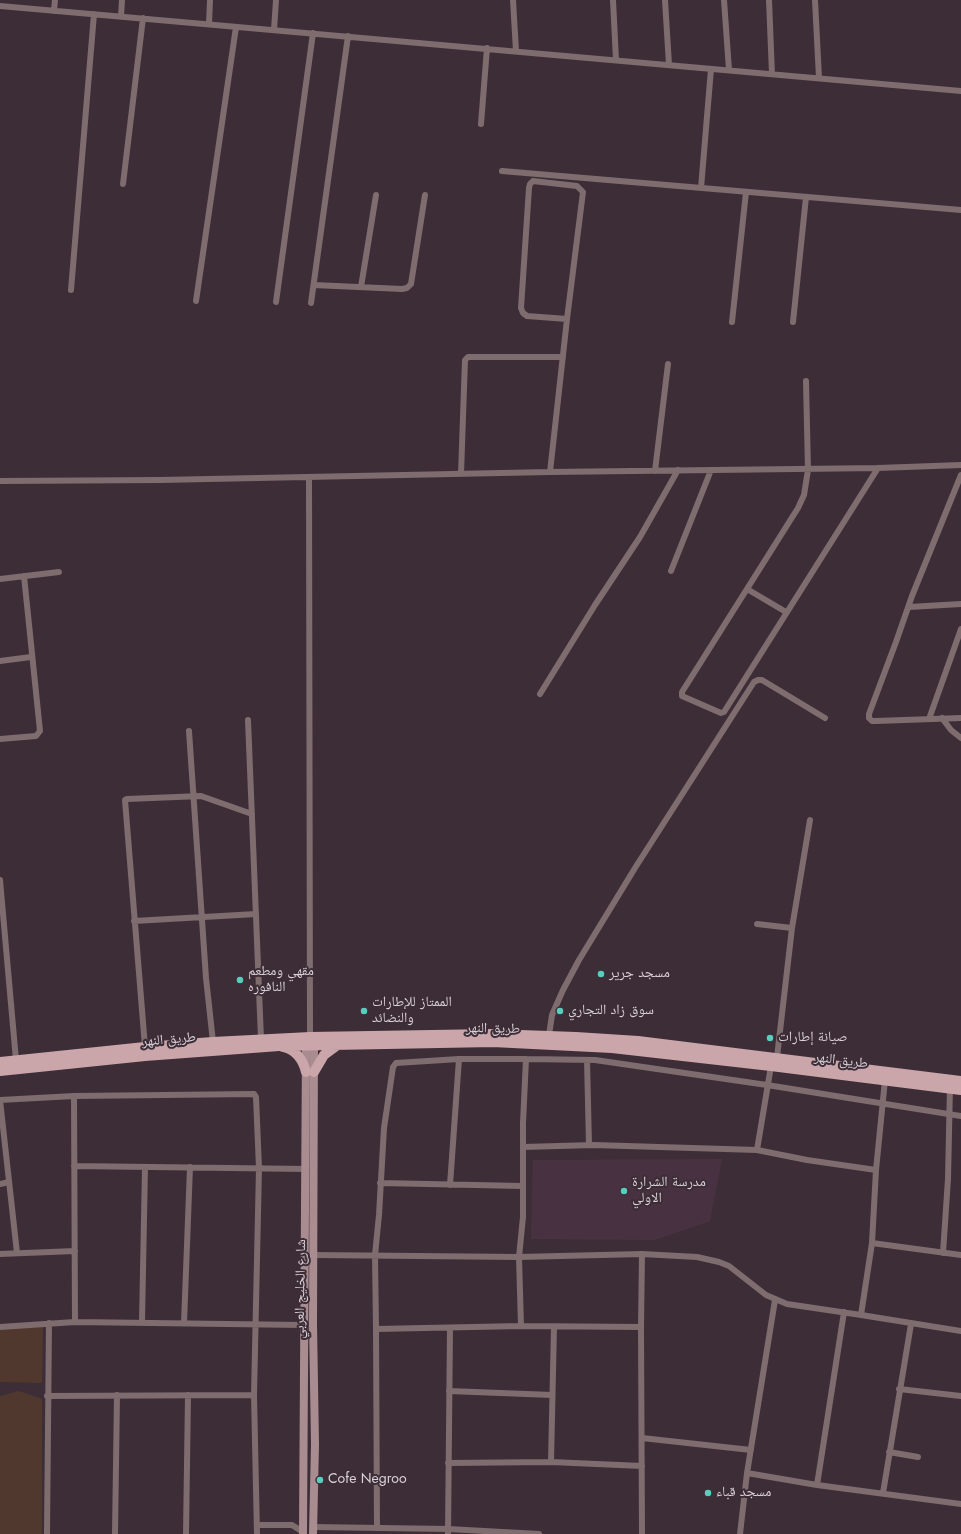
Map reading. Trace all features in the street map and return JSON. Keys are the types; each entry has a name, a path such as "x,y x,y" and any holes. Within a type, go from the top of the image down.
{"main road":[{"name":"طريق النهر","path":"0,1071 145,1056 279,1046 310,1042 493,1034 638,1041 884,1080 949,1084 961,1081"},
{"name":"طريق النهر","path":"0,1062 145,1047 261,1040 339,1044 493,1042 612,1048 774,1062 949,1084 961,1090"},
{"name":"شارع الخليج العربي","path":"310,1042 314,1255 313,1324 315,1444 313,1530"},
{"path":"279,1046 297,1054 310,1072 324,1055 339,1044"},
{"name":"شارع الخليج العربي","path":"303,1533 306,1169 310,1072"},
{"path":"303,1443 315,1444"}],"street":[{"path":"54,11 55,0"},
{"path":"121,16 122,0"},
{"path":"209,24 210,0"},
{"path":"274,30 276,0"},
{"path":"514,0 516,51"},
{"path":"613,0 616,60"},
{"path":"665,0 669,65"},
{"path":"724,0 728,70"},
{"path":"768,0 772,74"},
{"path":"815,0 819,78"},
{"path":"0,6 10,3 54,11 961,91"},
{"path":"71,290 94,14"},
{"path":"123,184 143,18"},
{"path":"196,301 236,27"},
{"path":"276,302 313,33"},
{"path":"311,304 348,36"},
{"path":"482,124 487,48"},
{"path":"701,188 712,69"},
{"path":"502,171 961,210"},
{"path":"550,472 562,357 567,319 583,192 577,186 533,181 529,188 521,308 523,313 527,316 567,319"},
{"path":"732,322 746,192"},
{"path":"361,286 376,195"},
{"path":"314,285 407,288 411,284 425,195"},
{"path":"793,322 806,197"},
{"path":"461,474 465,360 468,357 562,357"},
{"path":"655,471 668,364"},
{"path":"806,381 808,470 804,495 798,508 682,692 682,696 723,713 878,468"},
{"path":"0,481 168,480 678,470 808,470 961,465"},
{"path":"540,694 595,605 640,537 678,470"},
{"path":"671,571 711,470"},
{"path":"961,475 869,714 869,718 872,721 961,718"},
{"path":"310,477 310,1042"},
{"path":"0,579 59,572"},
{"path":"0,739 36,736 40,731 31,657 24,576"},
{"path":"747,589 786,612"},
{"path":"909,607 961,604"},
{"path":"929,719 961,629"},
{"path":"0,661 31,657"},
{"path":"549,1036 552,1015 579,960 634,868 754,682 762,680 825,718"},
{"path":"942,718 951,730 961,738"},
{"path":"248,720 261,1040"},
{"path":"189,731 202,917 213,1042"},
{"path":"145,1047 125,800 127,798 193,795 203,796 252,814"},
{"path":"757,1150 767,1085 774,1062 792,928 810,820"},
{"path":"0,880 16,1060"},
{"path":"134,921 256,914"},
{"path":"757,924 792,928"},
{"path":"521,1326 519,1257 522,1217 522,1147 526,1058"},
{"path":"377,1528 374,1255 379,1215 384,1122 394,1065 398,1062 526,1058 587,1060 767,1085 961,1116"},
{"path":"450,1185 459,1059"},
{"path":"587,1060 589,1145"},
{"path":"861,1315 872,1243 876,1170 884,1080"},
{"path":"942,1253 948,1179 949,1084"},
{"path":"17,1253 0,1100 74,1096 254,1094 257,1100 259,1168 257,1324 254,1395 257,1534"},
{"path":"74,1096 75,1322"},
{"path":"522,1147 589,1145 757,1150 807,1160 876,1170"},
{"path":"74,1166 306,1169"},
{"path":"142,1322 145,1167"},
{"path":"184,1323 190,1167"},
{"path":"0,1184 9,1182"},
{"path":"380,1183 522,1186"},
{"path":"872,1243 961,1255"},
{"path":"0,1254 75,1251"},
{"path":"314,1255 519,1257 642,1254 697,1257 719,1262 737,1271 766,1295 787,1304 961,1331"},
{"path":"642,1254 642,1534"},
{"path":"740,1534 747,1473 775,1300"},
{"path":"818,1485 844,1312"},
{"path":"0,1327 75,1322 304,1324"},
{"path":"46,1534 49,1323"},
{"path":"883,1493 899,1389 911,1324"},
{"path":"376,1329 521,1326 641,1327"},
{"path":"551,1462 554,1327"},
{"path":"448,1532 450,1328"},
{"path":"899,1389 961,1396"},
{"path":"449,1391 552,1395"},
{"path":"115,1534 117,1395"},
{"path":"186,1534 188,1395"},
{"path":"47,1396 254,1395"},
{"path":"642,1438 751,1450"},
{"path":"889,1452 918,1457"},
{"path":"448,1463 551,1462 642,1466"},
{"path":"747,1473 818,1485 961,1504"},
{"path":"292,1525 302,1517"},
{"path":"257,1525 292,1525 303,1533"},
{"path":"313,1530 377,1528 448,1532 539,1534"}],"shaded area":[{"name":"مدرسة الشرارة الاولي","path":"722,1159 710,1221 655,1240 531,1239 533,1160"},
{"path":"43,1327 42,1383 0,1382 0,1329"},
{"path":"19,1391 42,1399 42,1534 0,1534 0,1396"}],"place":[{"name":"مسجد جرير","path":"601,974"},
{"name":"مقهي ومطعم النافوره","path":"240,980"},
{"name":"الممتاز للإطارات والنضائد","path":"364,1011"},
{"name":"سوق زاد التجاري","path":"560,1011"},
{"name":"صيانة إطارات","path":"770,1038"},
{"name":"مدرسة الشرارة الاولي","path":"624,1191"},
{"name":"Cofe Negroo","path":"320,1480"},
{"name":"مسجد قباء","path":"708,1493"}]}
